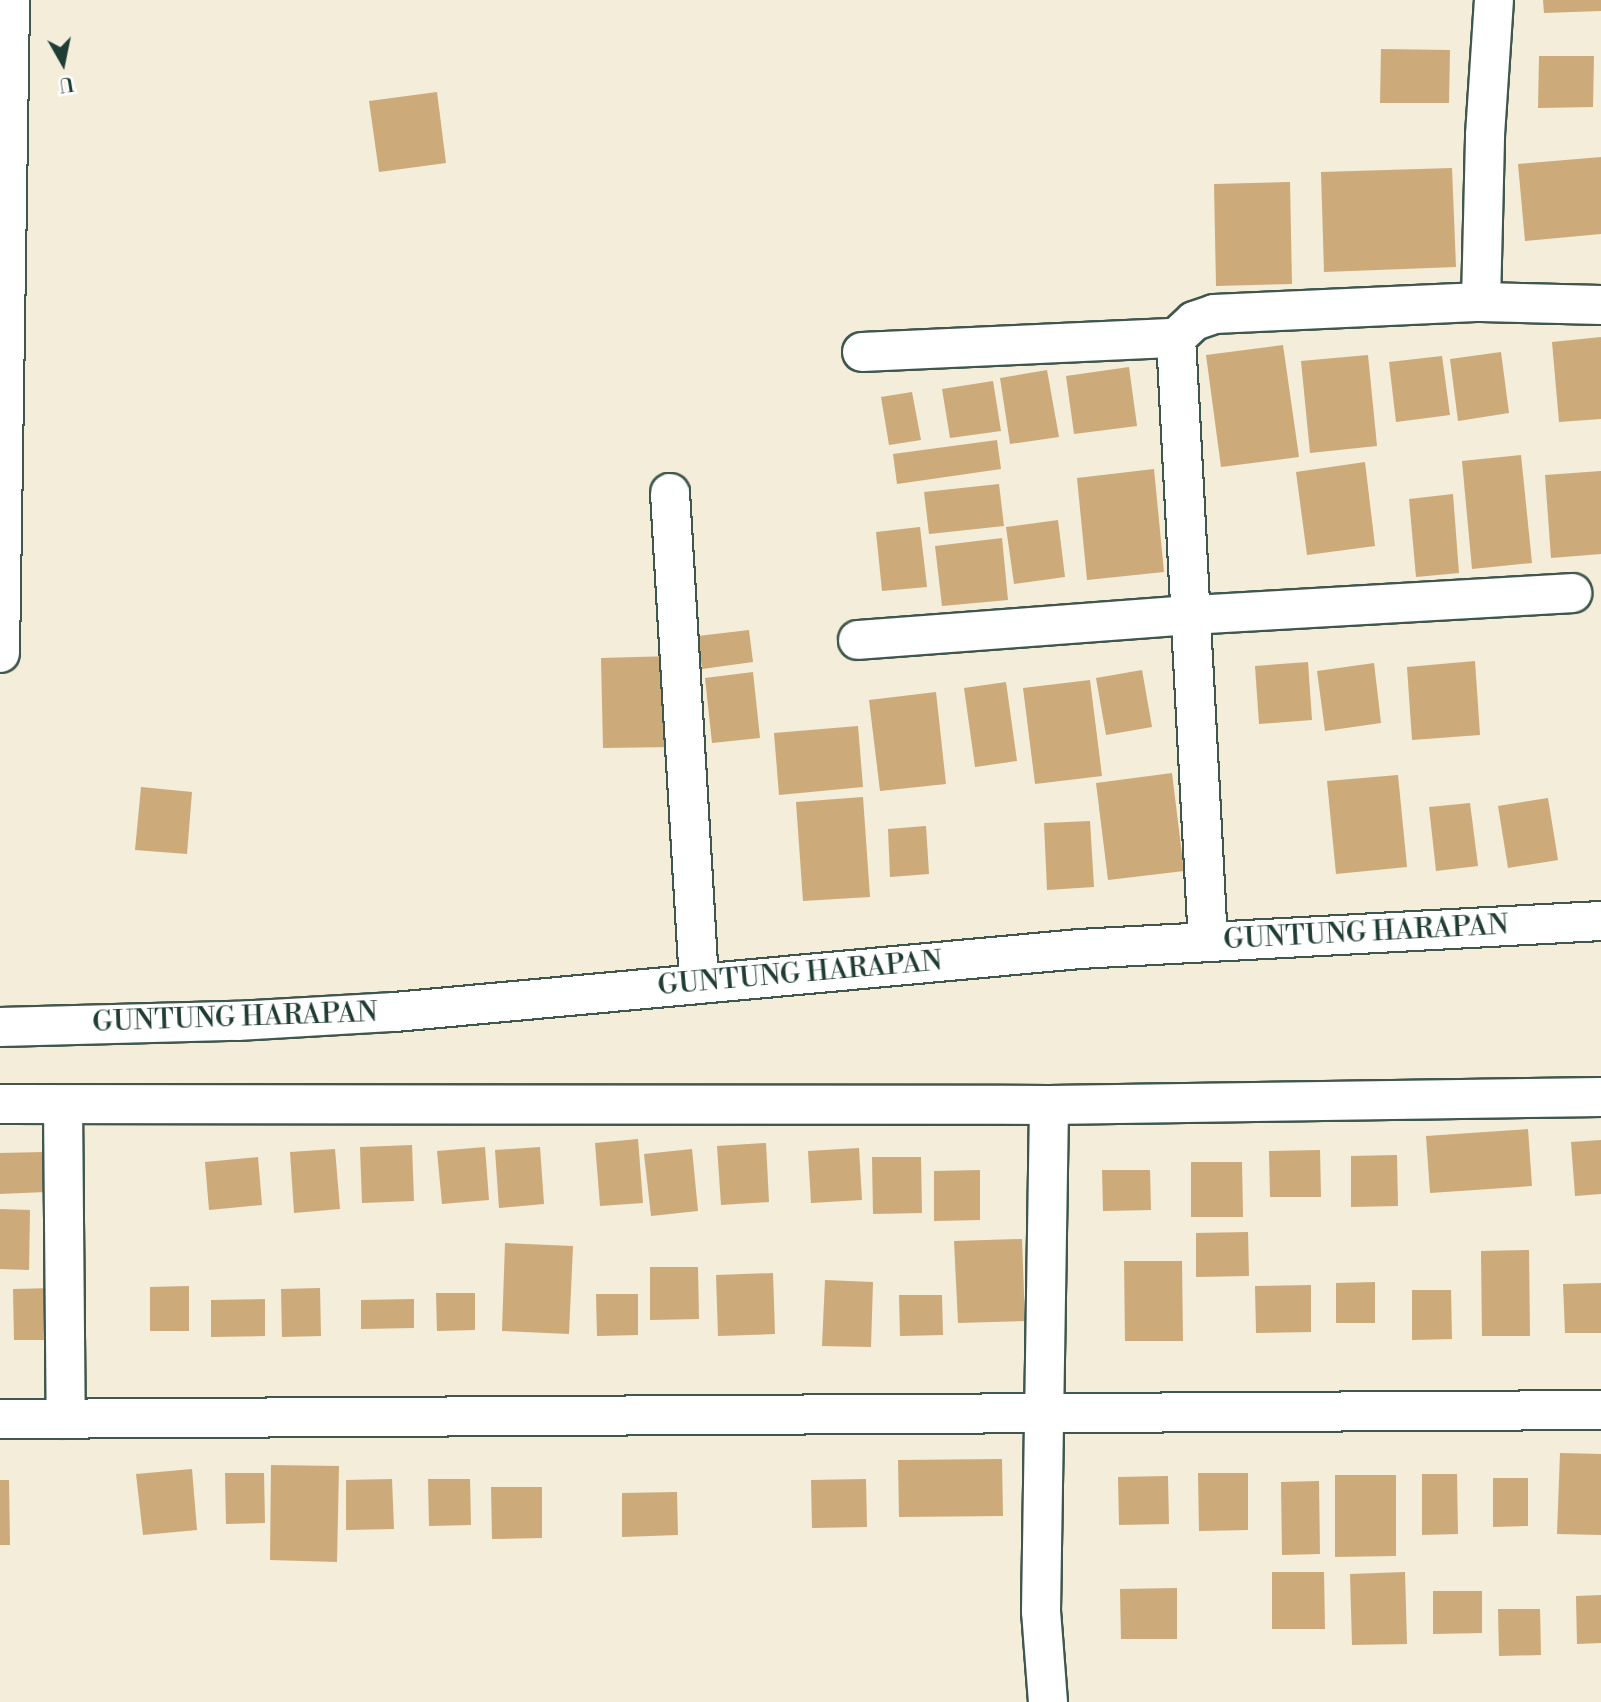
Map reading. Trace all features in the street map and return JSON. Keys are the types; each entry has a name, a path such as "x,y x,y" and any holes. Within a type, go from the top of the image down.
{"street":[{"path":"0,653 10,0"},
{"path":"1481,302 1485,135 1494,0"},
{"path":"862,352 1176,338 1194,321 1214,314 1481,302 1601,305"},
{"path":"1176,338 1208,942"},
{"path":"670,493 699,984"},
{"path":"858,640 1191,615 1572,593"},
{"name":"GUNTUNG HARAPAN","path":"0,1027 237,1021 396,1012 1079,949 1601,920"},
{"path":"0,1104 1049,1105 1601,1097"},
{"path":"63,1105 66,1419"},
{"path":"1048,1702 1041,1611 1049,1105"},
{"path":"0,1419 1601,1410"}],"building":[{"path":"1543,0 1601,0 1601,11 1544,13"},
{"path":"1381,49 1450,50 1449,103 1380,103"},
{"path":"1539,56 1594,56 1593,107 1538,108"},
{"path":"437,92 446,163 379,172 369,101"},
{"path":"1601,157 1601,234 1525,241 1518,164"},
{"path":"1452,168 1456,267 1324,272 1321,172"},
{"path":"1290,182 1292,284 1216,286 1214,184"},
{"path":"1601,337 1601,419 1559,422 1552,342"},
{"path":"1283,345 1299,457 1221,467 1206,355"},
{"path":"1501,352 1509,413 1458,421 1450,359"},
{"path":"1368,355 1377,446 1310,453 1301,361"},
{"path":"1442,356 1450,415 1396,422 1389,362"},
{"path":"1129,367 1137,426 1074,434 1066,376"},
{"path":"1047,370 1059,437 1010,444 1000,378"},
{"path":"993,381 1001,431 950,438 942,389"},
{"path":"912,392 921,440 889,445 881,397"},
{"path":"997,440 1001,469 897,484 893,454"},
{"path":"1521,455 1532,563 1472,569 1462,461"},
{"path":"1365,462 1375,546 1307,555 1296,472"},
{"path":"1154,469 1164,572 1087,580 1077,478"},
{"path":"1601,471 1601,554 1551,558 1545,475"},
{"path":"999,484 1004,526 929,534 924,492"},
{"path":"1453,494 1459,573 1416,577 1409,499"},
{"path":"1058,520 1065,577 1014,584 1006,527"},
{"path":"920,527 927,587 882,591 876,532"},
{"path":"1002,538 1008,600 942,606 935,546"},
{"path":"749,630 753,662 702,669 698,636"},
{"path":"672,656 673,747 603,748 601,658"},
{"path":"1475,661 1480,735 1412,740 1407,667"},
{"path":"1308,662 1312,720 1259,724 1255,666"},
{"path":"1374,663 1381,723 1325,731 1317,671"},
{"path":"1142,670 1152,727 1106,735 1096,678"},
{"path":"753,672 760,738 712,743 705,678"},
{"path":"1090,680 1102,776 1035,784 1023,688"},
{"path":"1006,682 1017,761 975,767 964,688"},
{"path":"936,692 946,784 880,791 869,700"},
{"path":"858,726 863,787 779,795 774,733"},
{"path":"1172,773 1184,871 1108,880 1096,783"},
{"path":"1398,775 1407,867 1336,874 1327,781"},
{"path":"141,787 192,792 187,854 135,850"},
{"path":"863,797 870,897 803,901 796,802"},
{"path":"1548,798 1558,860 1508,868 1498,806"},
{"path":"1470,803 1478,866 1436,871 1429,807"},
{"path":"1090,821 1094,887 1047,890 1044,823"},
{"path":"926,826 929,874 890,877 888,829"},
{"path":"1528,1129 1532,1186 1430,1193 1426,1136"},
{"path":"638,1139 643,1203 600,1206 595,1143"},
{"path":"1601,1140 1601,1194 1575,1196 1571,1142"},
{"path":"766,1143 769,1202 721,1205 717,1146"},
{"path":"412,1145 414,1201 362,1203 360,1147"},
{"path":"485,1147 489,1200 442,1204 437,1151"},
{"path":"540,1147 544,1204 499,1208 495,1150"},
{"path":"859,1148 862,1200 811,1203 808,1151"},
{"path":"335,1149 340,1209 294,1213 290,1152"},
{"path":"692,1149 698,1211 651,1216 644,1154"},
{"path":"1320,1150 1321,1197 1270,1197 1269,1151"},
{"path":"44,1152 45,1192 0,1194 0,1153"},
{"path":"1397,1155 1398,1206 1351,1207 1351,1156"},
{"path":"258,1157 262,1205 209,1210 205,1162"},
{"path":"872,1157 921,1157 922,1213 873,1214"},
{"path":"1191,1162 1242,1162 1243,1217 1191,1217"},
{"path":"980,1170 980,1220 934,1221 934,1171"},
{"path":"1102,1170 1150,1170 1151,1210 1103,1211"},
{"path":"0,1209 30,1210 29,1270 0,1269"},
{"path":"1248,1232 1249,1276 1196,1277 1196,1233"},
{"path":"1022,1239 1025,1321 958,1323 954,1241"},
{"path":"505,1243 573,1246 569,1334 502,1331"},
{"path":"1529,1250 1530,1336 1482,1336 1481,1251"},
{"path":"1124,1261 1182,1261 1183,1341 1125,1341"},
{"path":"650,1267 698,1267 699,1319 650,1320"},
{"path":"773,1273 775,1334 718,1336 716,1275"},
{"path":"825,1280 873,1282 871,1347 822,1346"},
{"path":"1375,1282 1375,1323 1336,1323 1336,1283"},
{"path":"1601,1283 1601,1333 1565,1333 1563,1284"},
{"path":"1311,1285 1311,1332 1256,1333 1255,1286"},
{"path":"189,1286 189,1331 150,1331 150,1287"},
{"path":"54,1288 54,1340 14,1340 13,1289"},
{"path":"320,1288 321,1336 282,1337 281,1289"},
{"path":"1412,1290 1451,1290 1452,1339 1412,1340"},
{"path":"436,1293 475,1293 475,1330 437,1331"},
{"path":"596,1294 638,1294 638,1335 597,1336"},
{"path":"899,1295 942,1295 943,1335 900,1336"},
{"path":"265,1299 265,1336 211,1337 211,1300"},
{"path":"414,1299 414,1328 361,1329 361,1300"},
{"path":"1560,1453 1601,1454 1601,1535 1557,1534"},
{"path":"1002,1459 1003,1516 899,1517 898,1460"},
{"path":"271,1465 339,1466 337,1562 270,1560"},
{"path":"192,1469 197,1530 143,1535 136,1474"},
{"path":"225,1473 264,1473 265,1523 226,1524"},
{"path":"1198,1473 1248,1473 1248,1530 1199,1531"},
{"path":"1422,1474 1457,1474 1458,1534 1422,1535"},
{"path":"1335,1475 1396,1475 1396,1556 1335,1557"},
{"path":"1168,1476 1169,1524 1119,1525 1118,1477"},
{"path":"1493,1478 1528,1478 1528,1526 1493,1527"},
{"path":"392,1479 394,1529 346,1530 346,1480"},
{"path":"428,1479 470,1479 471,1525 429,1526"},
{"path":"866,1479 867,1527 812,1528 811,1480"},
{"path":"0,1480 9,1480 10,1545 0,1545"},
{"path":"1319,1481 1320,1554 1282,1555 1281,1482"},
{"path":"491,1487 542,1487 542,1538 492,1539"},
{"path":"677,1492 678,1535 622,1537 622,1493"},
{"path":"1272,1572 1324,1572 1325,1629 1272,1629"},
{"path":"1405,1572 1407,1644 1352,1645 1350,1574"},
{"path":"1177,1588 1177,1639 1121,1639 1120,1589"},
{"path":"1433,1591 1482,1591 1482,1633 1433,1634"},
{"path":"1601,1595 1601,1643 1577,1644 1576,1596"},
{"path":"1498,1609 1540,1609 1541,1655 1499,1656"}]}
